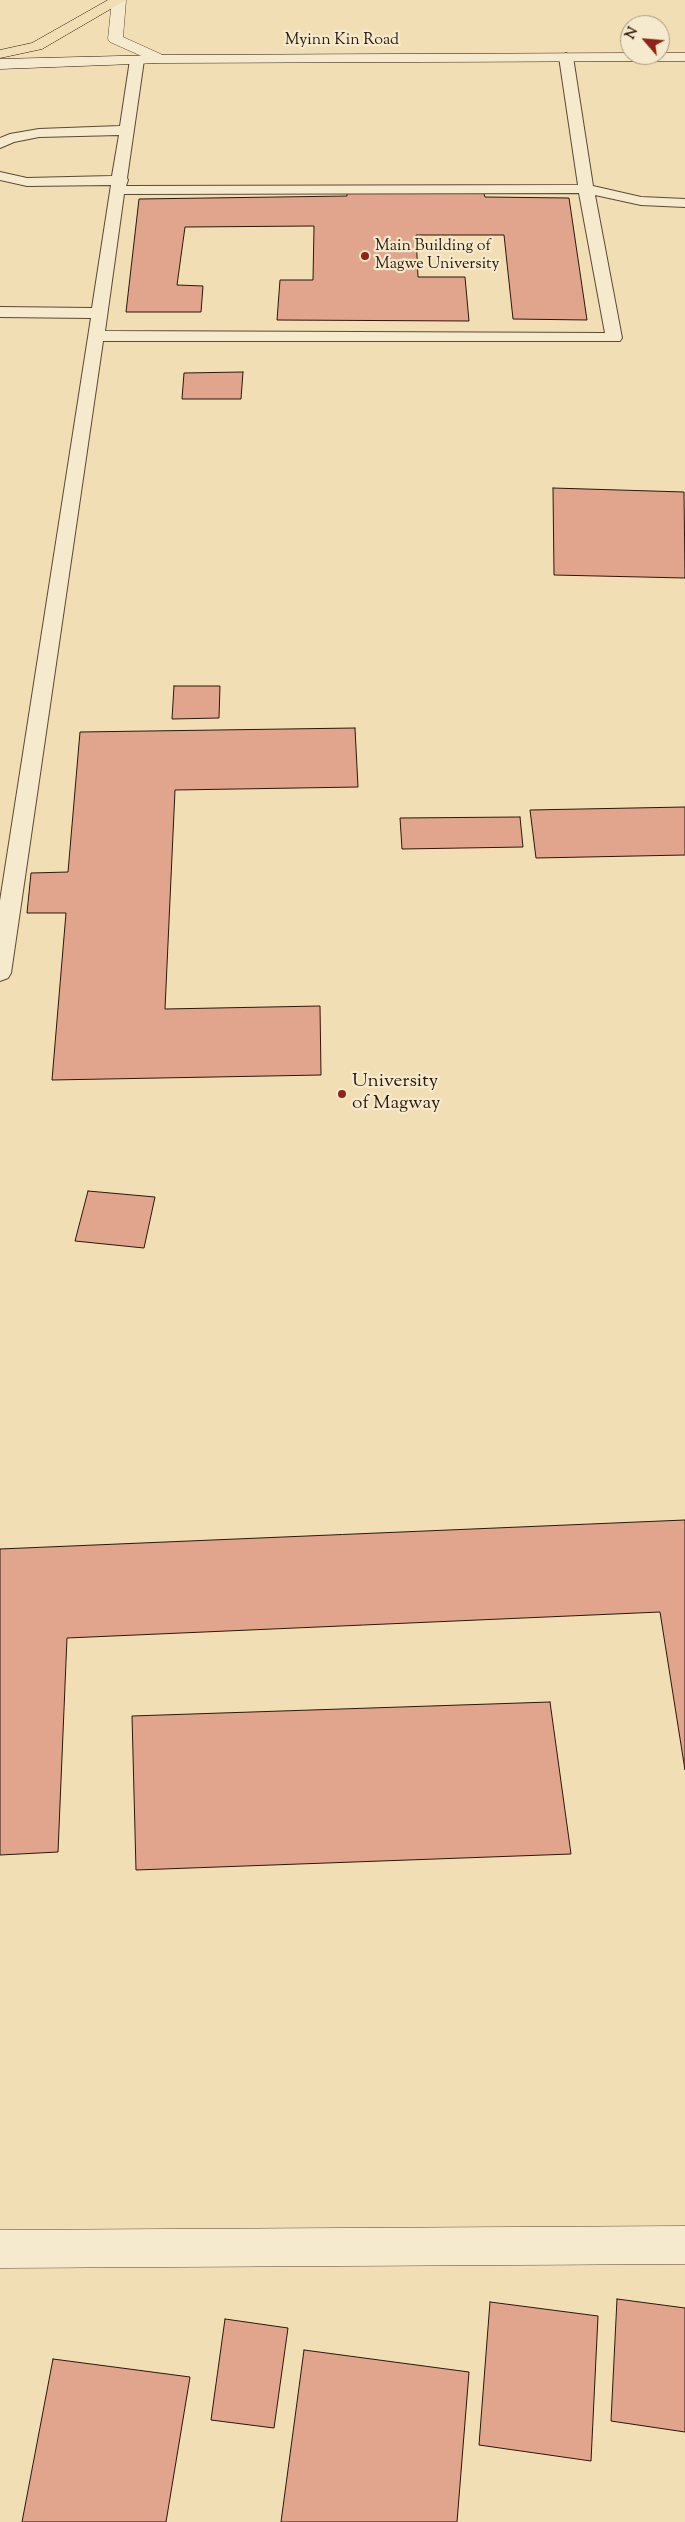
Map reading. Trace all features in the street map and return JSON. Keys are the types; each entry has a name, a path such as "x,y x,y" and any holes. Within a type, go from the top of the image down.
{"highway":[{"path":"0,54 38,46 119,0"}],"street":[{"path":"119,0 115,39 160,59"},
{"name":"Myinn Kin Road","path":"0,64 160,59 685,57"},
{"path":"0,2249 685,2245"}],"lane":[{"path":"96,336 614,338 586,189 566,57"},
{"path":"0,973 120,185 137,60"},
{"path":"0,144 10,138 39,134 128,130"},
{"path":"0,176 27,182 120,185 586,189 641,201 685,203"},
{"path":"0,312 100,312"}],"building":[{"name":"Main Building of Magwe University","path":"482,187 485,197 569,198 587,320 513,319 504,235 416,235 418,277 465,277 469,321 277,320 280,280 313,280 314,226 185,227 177,285 203,286 201,312 126,312 139,199 347,196 347,188"},
{"path":"243,372 241,399 182,399 184,373"},
{"path":"553,488 684,492 685,578 554,575"},
{"path":"174,686 220,686 219,718 172,719"},
{"path":"355,728 358,787 175,790 165,1009 320,1006 321,1075 52,1080 66,913 27,913 31,873 68,872 80,732"},
{"path":"685,807 685,855 536,858 530,810"},
{"path":"520,817 523,847 402,849 400,818"},
{"path":"88,1191 155,1197 144,1248 75,1241"},
{"path":"685,1520 685,1770 660,1612 67,1638 58,1852 0,1855 0,1549"},
{"path":"550,1702 571,1854 136,1870 132,1716"},
{"path":"617,2299 685,2308 685,2432 611,2421"},
{"path":"490,2302 598,2316 591,2461 479,2445"},
{"path":"225,2319 288,2328 274,2428 211,2420"},
{"path":"304,2350 469,2372 457,2522 281,2522"},
{"path":"53,2359 190,2377 166,2522 22,2522"}],"place":[{"name":"Main Building of Magwe University","path":"365,256"},
{"name":"University of Magway","path":"342,1094"}]}
